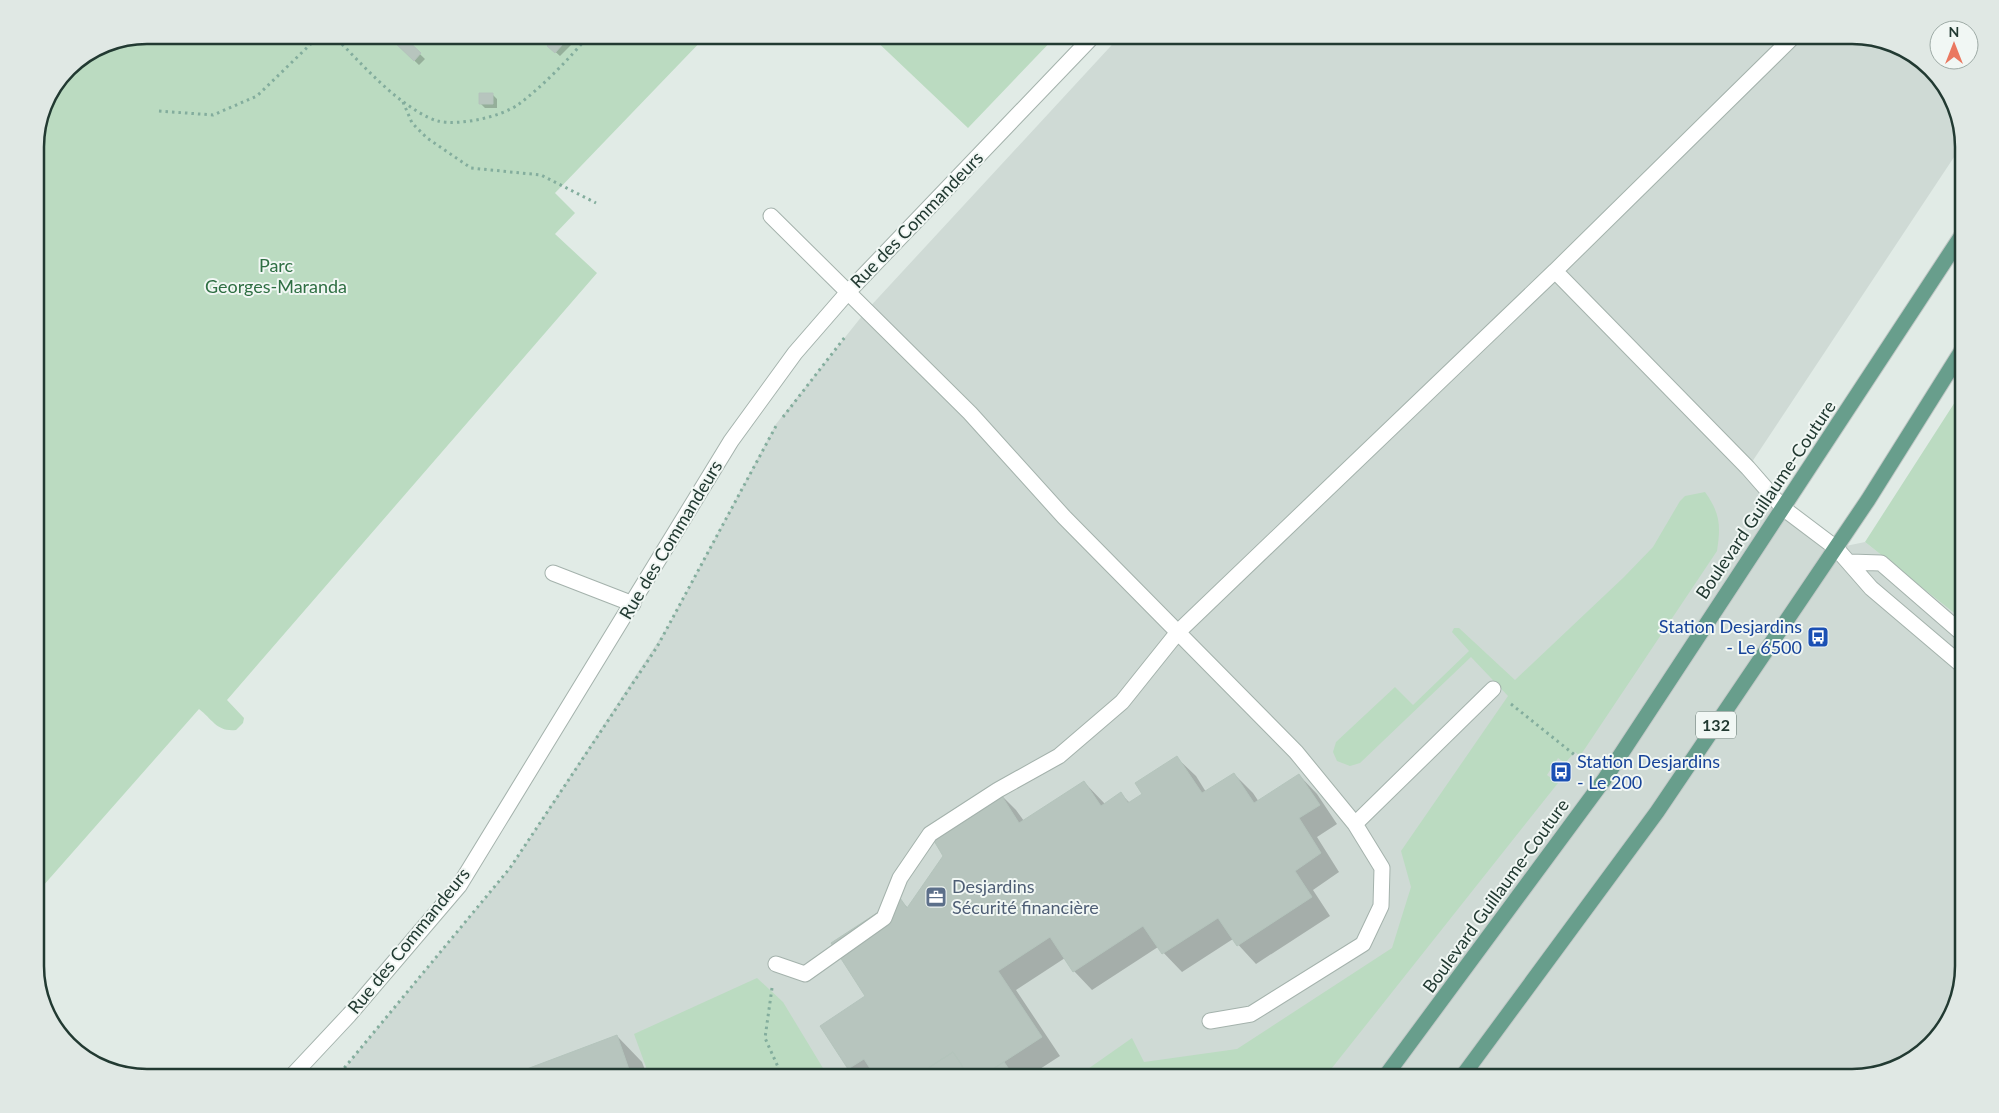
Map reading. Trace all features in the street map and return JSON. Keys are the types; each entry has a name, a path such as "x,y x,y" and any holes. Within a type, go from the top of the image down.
{"main road":[{"name":"Boulevard Guillaume-Couture","path":"1391,1069 1604,780 1955,246"},
{"name":"132","path":"1468,1069 1657,812 1836,548 1955,361"}],"street":[{"name":"Rue des Commandeurs","path":"298,1069 349,1015 459,886 731,441 795,353 848,292 1085,44"},
{"path":"776,964 805,974 884,918 900,878 930,834 998,790 1059,756 1122,702 1178,632 1555,271 1786,44"},
{"path":"771,216 970,413 1064,517 1296,752 1355,824 1382,868 1381,906 1363,944 1250,1014 1210,1020"},
{"path":"1555,271 1748,468 1783,508 1836,548 1871,588 1955,659"},
{"path":"1850,562 1881,563 1955,627"},
{"path":"552,573 633,604"},
{"path":"1355,824 1493,690"}],"path":[{"path":"159,111 213,115 256,96 311,44"},
{"path":"342,44 403,102 438,121 462,121 492,116 518,104 570,57 581,44"},
{"path":"403,102 412,123 427,138 471,168 541,175 596,203"},
{"path":"343,1069 510,868 657,647 776,424 866,311"},
{"path":"1493,690 1581,760"},
{"path":"776,964 765,1038 778,1069"}],"shaded area":[{"path":"1113,44 1853,44 1879,47 1904,57 1925,74 1942,95 1950,113 1953,126 1955,156 1748,468 1836,548 1865,542 1955,614 1955,967 1952,993 1942,1018 1925,1039 1904,1056 1879,1066 1853,1069 343,1069 510,868 668,626 776,424 866,311"}],"green space":[{"name":"Parc Georges-Maranda","path":"146,44 698,44 555,193 575,213 555,234 597,273 227,700 244,718 243,723 236,730 224,729 199,709 44,885 44,140 47,120 61,89 79,69 95,57 113,49"},
{"path":"879,44 1048,44 968,128"},
{"path":"1955,402 1955,614 1865,542"},
{"path":"1705,492 1714,506 1719,526 1717,551 1580,756 1575,752 1565,763 1558,758 1547,775 1558,783 1331,1069 1088,1069 1132,1038 1144,1062 1237,1049 1392,948 1411,887 1401,851 1508,696 1471,657 1360,763 1350,766 1337,761 1333,752 1336,742 1395,687 1413,705 1469,651 1452,632 1454,628 1459,628 1515,680 1653,547 1680,501 1685,496"},
{"path":"757,978 783,1002 824,1069 647,1069 634,1034"}],"building":[{"path":"396,44 412,44 421,53 414,61"},
{"path":"549,44 563,44 555,53 547,46"},
{"path":"479,93 493,93 493,104 479,104"},
{"path":"1177,756 1202,793 1234,773 1254,803 1299,774 1320,805 1299,818 1321,853 1295,871 1312,897 1237,946 1218,918 1162,954 1143,926 1073,972 1050,937 998,971 1042,1037 993,1069 964,1069 953,1052 927,1069 870,1069 864,1059 848,1069 820,1026 865,996 831,943 900,898 907,908 943,856 930,834 998,790 1019,823 1084,781 1101,806 1121,792 1128,803 1142,794 1135,783"},
{"path":"617,1035 629,1069 527,1069"},
{"path":"953,1052 964,1069 927,1069"},
{"path":"1004,1062 1009,1069 993,1069"}],"place":[{"name":"Station Desjardins - Le 6500","path":"1818,637"},
{"name":"Station Desjardins - Le 200","path":"1561,772"},
{"name":"Desjardins Sécurité financière","path":"936,897"}]}
